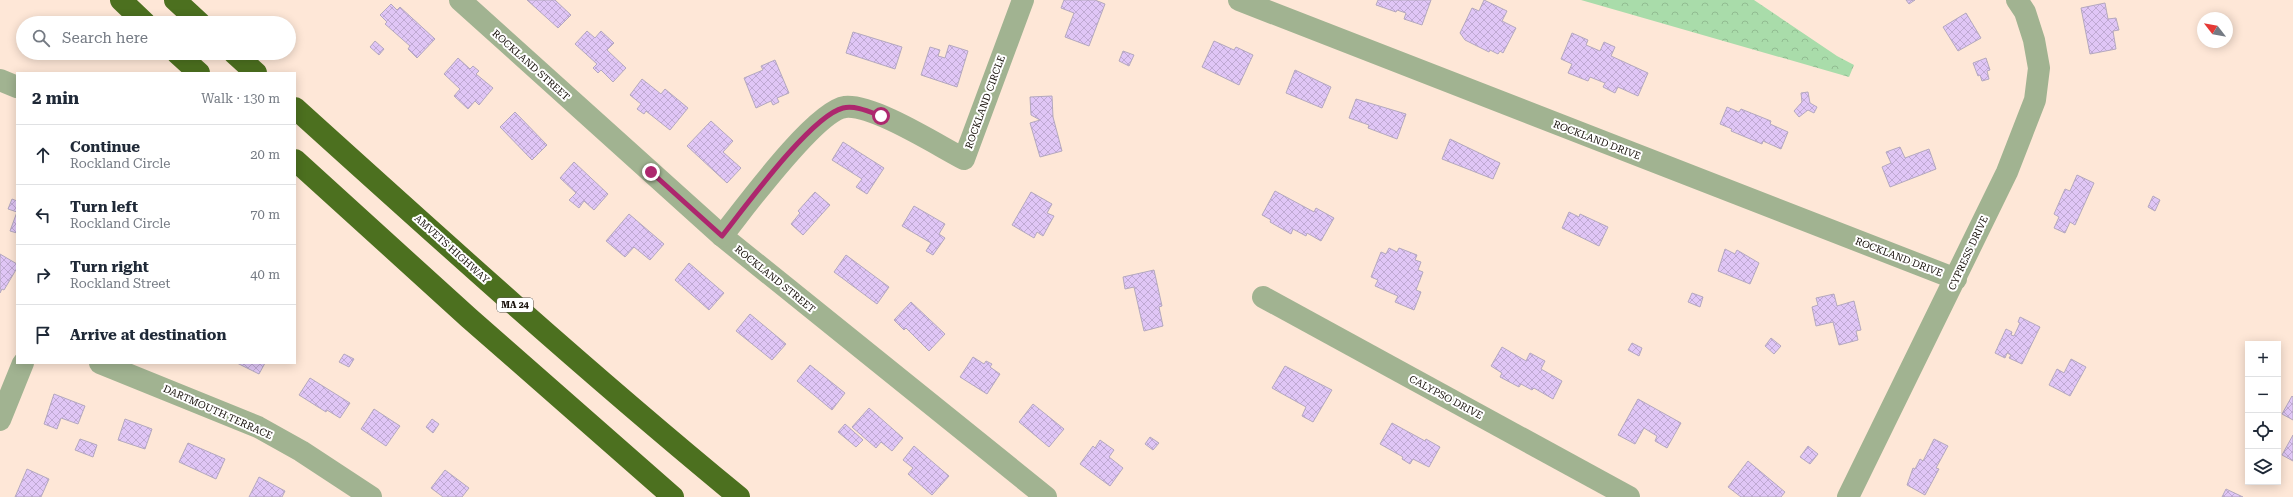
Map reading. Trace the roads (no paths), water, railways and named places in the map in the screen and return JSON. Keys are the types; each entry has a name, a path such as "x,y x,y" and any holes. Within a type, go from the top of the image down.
{"highway":[{"path":"121,0 138,16"},
{"path":"175,0 192,16"},
{"path":"185,60 198,72"},
{"path":"242,60 255,72"},
{"name":"AMVETS HIGHWAY","path":"296,109 482,276 662,434 739,497"},
{"path":"296,161 487,334 672,497"}],"street":[{"name":"ROCKLAND STREET","path":"460,0 722,236 1046,497"},
{"name":"ROCKLAND CIRCLE","path":"722,236 804,136 831,112 844,107 859,108 881,116 964,159 1023,0"},
{"name":"ROCKLAND DRIVE","path":"1239,0 1956,279"},
{"name":"CYPRESS DRIVE","path":"1848,497 1956,279 2006,172 2035,100 2039,68 2034,40 2025,12 2017,0"},
{"path":"0,80 16,87"},
{"name":"CALYPSO DRIVE","path":"1263,297 1629,497"},
{"path":"0,420 23,364"},
{"name":"DARTMOUTH TERRACE","path":"102,364 258,427 306,454 371,497"}]}
